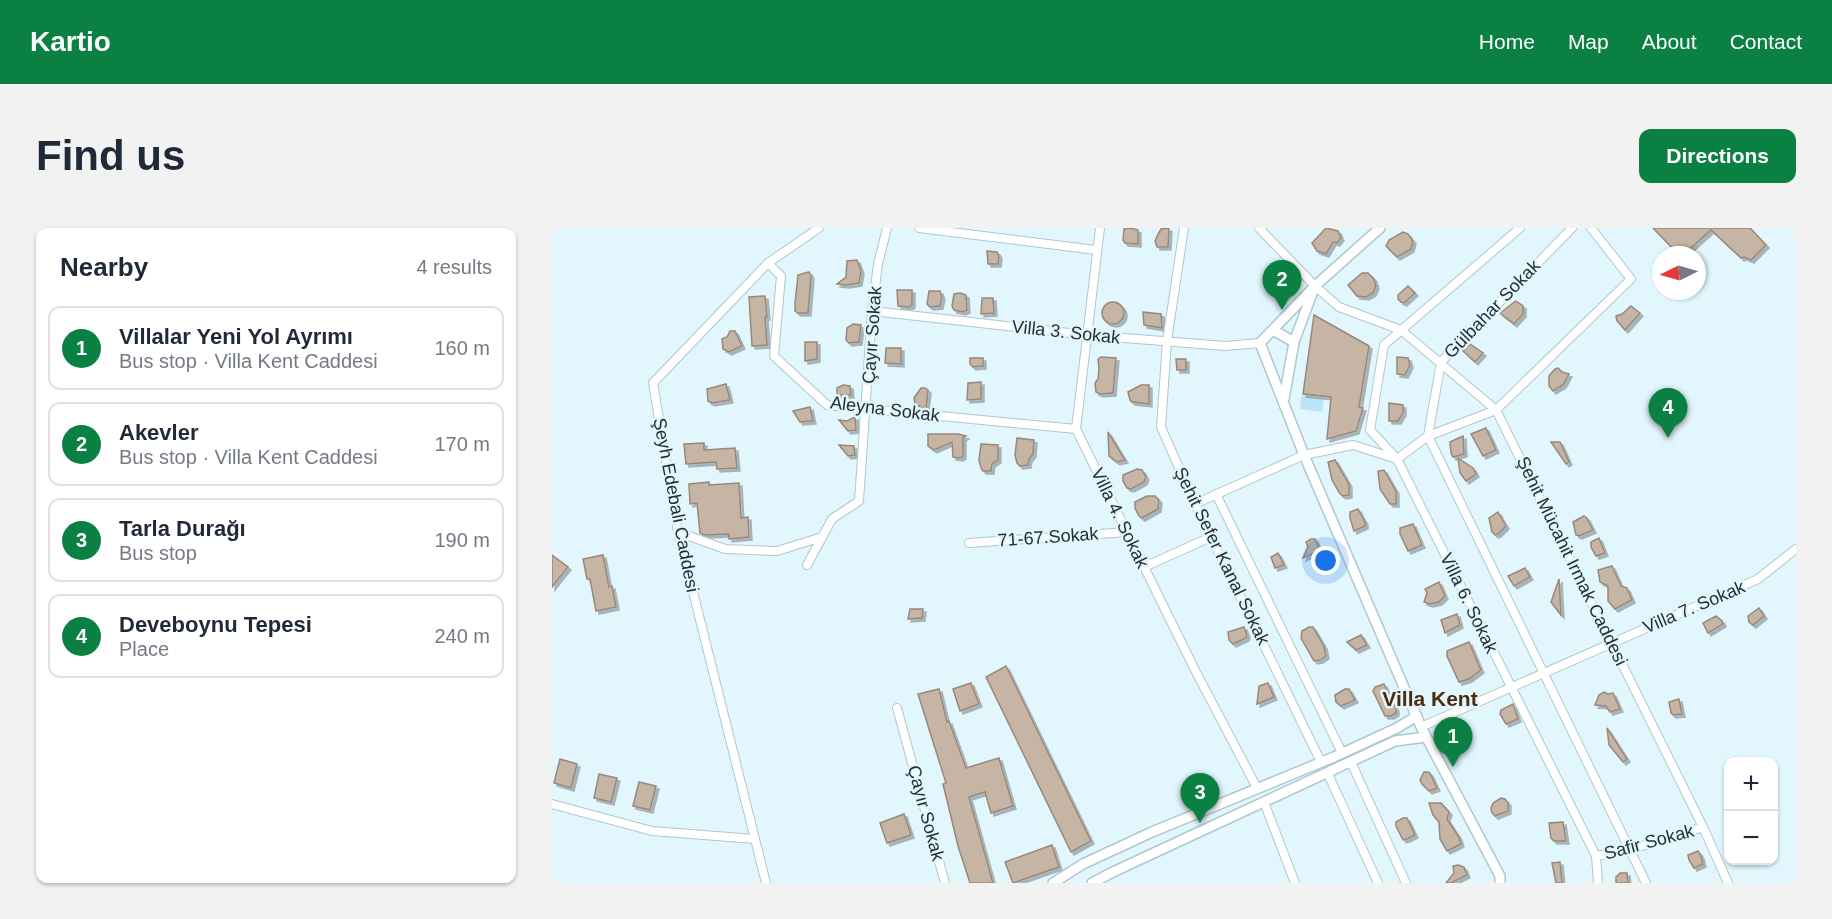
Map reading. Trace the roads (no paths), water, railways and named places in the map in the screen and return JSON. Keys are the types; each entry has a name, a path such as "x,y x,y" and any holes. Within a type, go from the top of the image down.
{"street":[{"name":"Şeyh Edebali Caddesi","path":"766,883 678,532 653,383 768,263 819,228"},
{"name":"Çayır Sokak","path":"807,565 832,519 860,501 872,311 887,228"},
{"path":"919,228 1096,250"},
{"path":"1076,429 1100,228"},
{"name":"Şehit Sefer Kanal Sokak","path":"1184,228 1167,341 1161,427 1195,504 1213,536 1321,762"},
{"path":"1259,228 1315,286 1339,307 1401,330 1496,410"},
{"path":"1380,228 1315,286 1260,343 1304,454 1420,727 1500,876 1500,883"},
{"name":"Gülbahar Sokak","path":"1401,330 1520,228"},
{"name":"Gülbahar Sokak","path":"1428,436 1440,362 1572,228"},
{"path":"1195,504 1304,454 1353,445 1397,459 1428,436 1496,410 1631,279 1591,228"},
{"name":"Aleyna Sokak","path":"768,263 781,276 774,356 827,405 1076,429"},
{"path":"1284,402 1289,360 1315,286"},
{"name":"Villa 3. Sokak","path":"872,311 1087,335 1225,345 1260,343"},
{"path":"1273,330 1294,342"},
{"name":"Villa 6. Sokak","path":"1401,330 1384,345 1371,430 1397,459 1596,856 1598,883"},
{"path":"1269,364 1289,360"},
{"name":"Şehit Mücahit Irmak Caddesi","path":"1496,410 1703,827 1728,883"},
{"name":"Villa 4. Sokak","path":"1076,429 1257,788"},
{"name":"Villa 6. Sokak","path":"1428,436 1646,883"},
{"name":"Şehit Sefer Kanal Sokak","path":"1216,494 1342,753"},
{"path":"678,532 725,549 746,550 777,551 822,537"},
{"name":"71-67.Sokak","path":"969,543 1127,532"},
{"path":"1144,567 1213,536"},
{"name":"Villa 7. Sokak","path":"1420,727 1758,579 1796,549"},
{"name":"Çayır Sokak","path":"897,708 945,883"},
{"path":"1053,883 1083,864 1142,836 1342,753 1397,728 1417,716"},
{"path":"1092,883 1395,741 1426,737"},
{"path":"1351,762 1406,883"},
{"path":"1328,774 1378,883"},
{"path":"1264,802 1295,883"},
{"path":"552,804 652,831 755,838"},
{"name":"Safir Sokak","path":"1596,856 1629,850 1703,827"}],"place":[{"name":"Akevler","path":"1282,310"},
{"name":"Deveboynu Tepesi","path":"1668,438"},
{"name":"Villalar Yeni Yol Ayrımı","path":"1453,767"},
{"name":"Tarla Durağı","path":"1200,823"}],"district":[{"name":"Villa Kent","path":"1430,698"}]}
